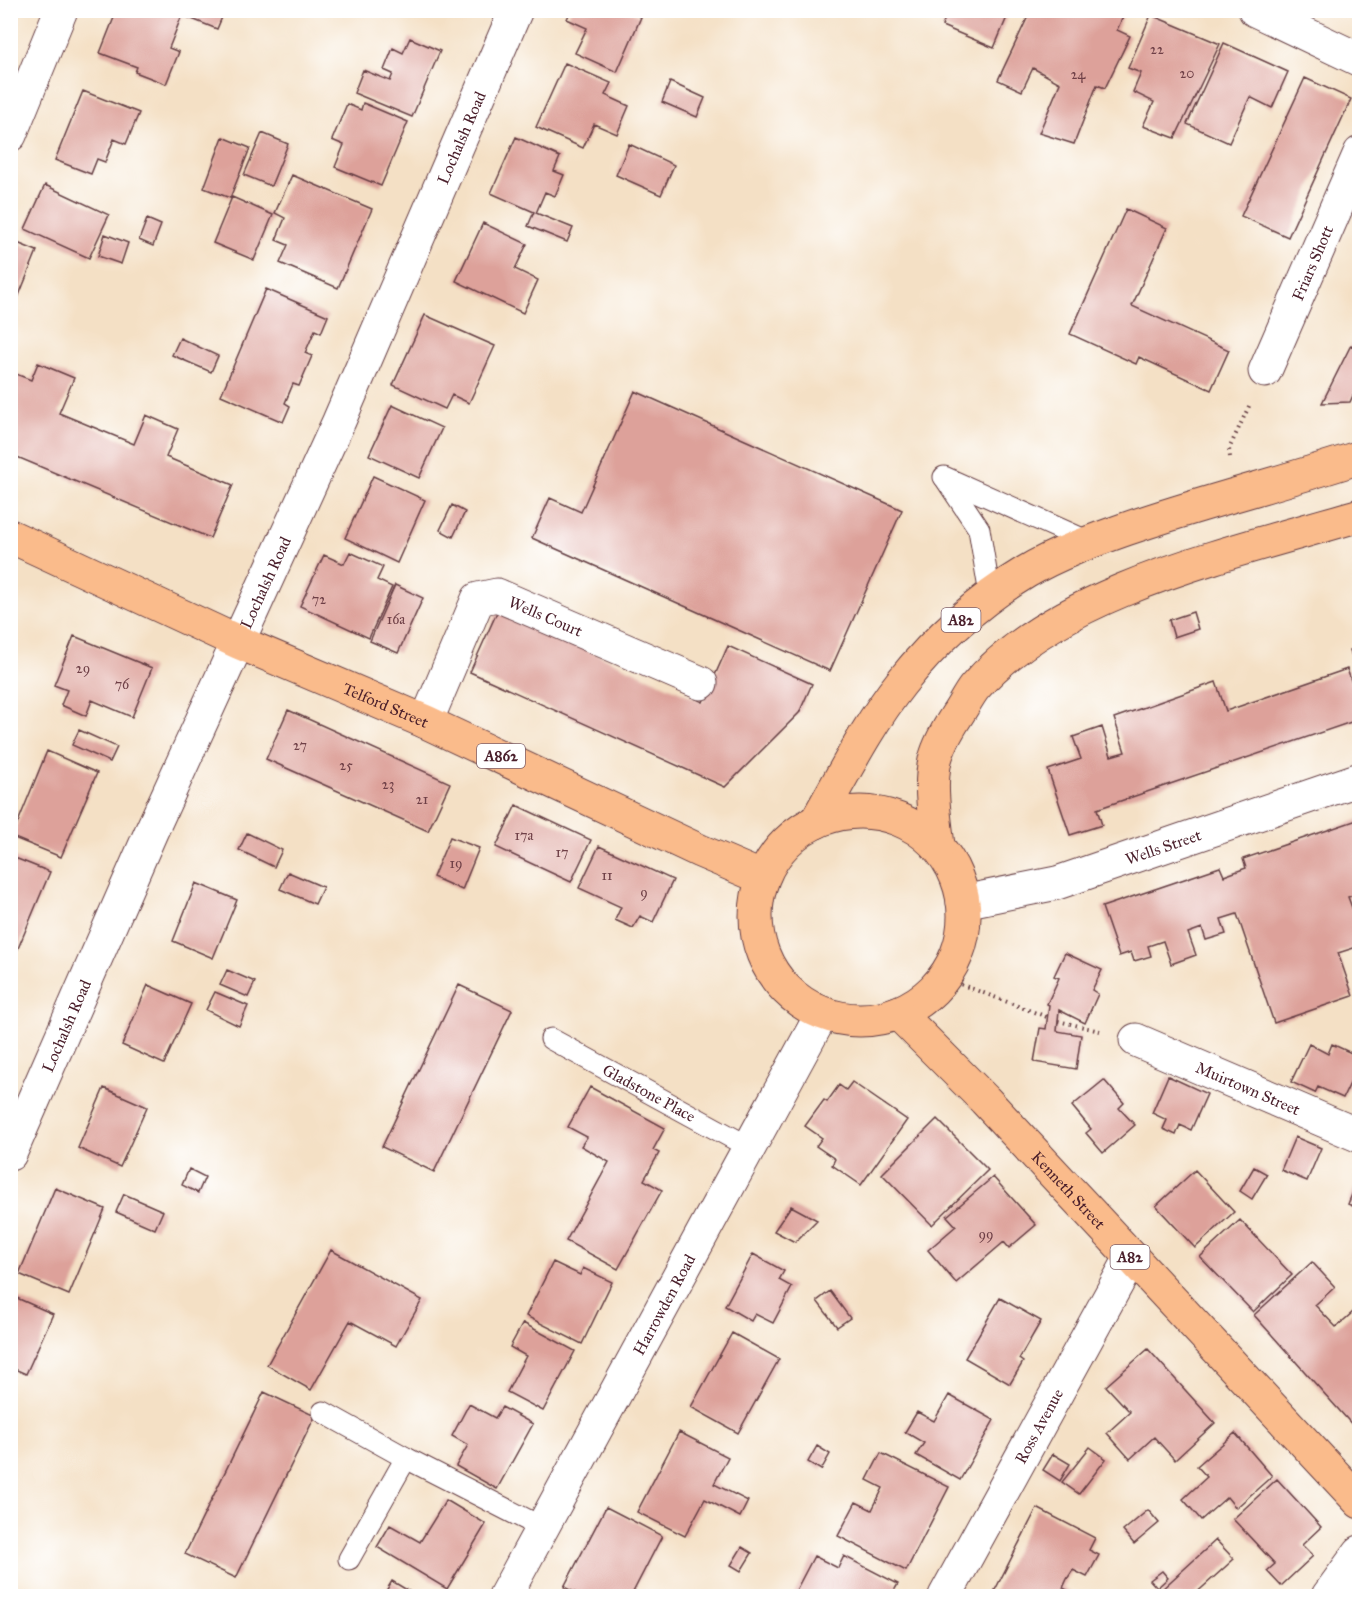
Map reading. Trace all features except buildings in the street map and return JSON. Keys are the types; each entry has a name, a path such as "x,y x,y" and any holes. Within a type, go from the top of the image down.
{"main road":[{"name":"A82","path":"816,822 865,736 901,684 946,633 990,595 1028,571 1089,542 1183,509 1359,457"},
{"name":"A82","path":"938,846 933,795 935,760 945,734 974,689 1037,634 1083,609 1138,585 1203,562 1359,515"},
{"name":"Telford Street","path":"10,536 238,642 426,722 700,852 761,877"},
{"name":"A82","path":"851,812 886,814 920,830 938,846 956,876 963,902 961,939 944,978 927,995 898,1013 862,1021 822,1014 791,996 764,962 754,928 761,877 785,844 816,822 851,812"},
{"name":"Kenneth Street","path":"898,1013 985,1100 1359,1502"}],"street":[{"path":"10,135 61,10"},
{"name":"Lochalsh Road","path":"10,1154 183,760 339,421 516,10"},
{"path":"1255,10 1359,60"},
{"name":"Friars Shott","path":"1265,371 1359,153"},
{"name":"Wells Court","path":"426,722 478,599 497,595 701,682"},
{"name":"Wells Street","path":"963,902 1057,882 1359,778"},
{"name":"Harrowden Road","path":"505,1596 822,1014"},
{"name":"Muirtown Street","path":"1136,1040 1359,1136"},
{"name":"Ross Avenue","path":"945,1596 1131,1258"},
{"path":"1328,1596 1359,1552"}],"lane":[{"path":"990,595 979,529 944,477 1089,542"},
{"name":"Gladstone Place","path":"551,1039 749,1147"},
{"path":"323,1412 406,1458 543,1528"},
{"path":"349,1559 406,1458"}],"path":[{"path":"1230,458 1228,449 1265,371"},
{"path":"944,978 1047,1017"},
{"path":"1058,1021 1136,1040"}]}
